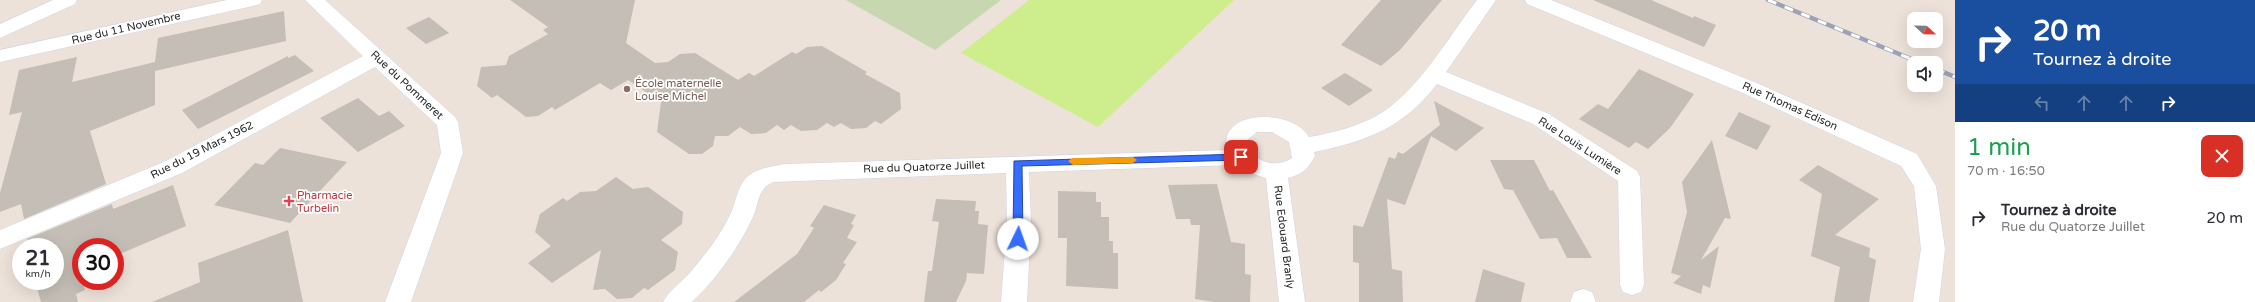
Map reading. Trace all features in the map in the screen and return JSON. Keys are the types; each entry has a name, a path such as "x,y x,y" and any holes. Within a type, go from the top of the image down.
{"street":[{"path":"0,32 68,0"},
{"name":"Rue du 11 Novembre","path":"0,56 216,4 253,0"},
{"name":"Rue du Pommeret","path":"314,0 447,122 452,153 398,302"},
{"path":"1303,146 1325,142 1385,121 1417,95 1487,0"},
{"name":"Rue Thomas Edison","path":"1534,0 1752,89 1909,160 1925,186 1933,249 1926,302"},
{"name":"Rue du 19 Mars 1962","path":"0,240 174,167 377,57"},
{"name":"Rue Louis Lumière","path":"1432,74 1541,119 1629,177 1632,285"},
{"path":"1251,125 1277,125 1299,138 1303,146 1304,156 1298,166 1290,170 1263,170 1252,166 1241,157 1236,138 1251,125"},
{"name":"Rue du Quatorze Juillet","path":"676,302 699,281 724,247 742,215 751,188 764,175 786,172 1017,163 1241,157"},
{"path":"1014,302 1019,224 1017,163"},
{"name":"Rue Edouard Branly","path":"1276,171 1292,302"}],"green space":[{"path":"846,0 1001,0 935,50"},
{"path":"1029,0 1234,0 1098,127 961,53"}],"building":[{"path":"510,0 635,0 626,43 655,63 668,62 680,54 695,53 738,80 749,73 754,76 792,52 796,54 807,47 822,46 867,72 865,74 900,93 901,109 881,124 875,121 866,128 851,129 841,123 834,127 827,123 817,130 801,131 791,125 784,130 777,125 766,133 751,134 740,127 728,136 715,136 713,146 702,154 689,154 657,132 661,102 628,80 611,90 600,83 555,110 552,107 538,116 526,117 497,95 492,98 477,86 481,67 506,65 509,56 548,34 543,30 548,27"},
{"path":"1381,0 1442,0 1400,50 1381,66 1341,45"},
{"path":"1593,0 1651,0 1693,18 1694,16 1716,25 1704,47"},
{"path":"284,11 286,41 155,71 155,105 90,131 106,184 24,219 21,204 0,212 0,193 22,112 9,115 19,70 77,57 72,82 155,62 158,38"},
{"path":"429,17 449,33 426,44 406,28"},
{"path":"295,55 314,71 198,129 182,110 288,56 288,58"},
{"path":"1639,69 1694,94 1670,128 1648,149 1636,142 1629,148 1579,119 1598,104 1608,109"},
{"path":"1345,73 1373,90 1349,106 1321,88"},
{"path":"358,98 379,116 389,111 405,126 358,152 320,118"},
{"path":"1434,101 1484,128 1456,151 1431,136 1405,205 1387,199 1392,269 1402,271 1403,302 1359,302 1359,263 1353,262 1353,225 1363,227 1389,157 1395,159 1398,152 1403,154 1440,125"},
{"path":"1739,112 1771,126 1757,150 1725,136"},
{"path":"1712,140 1731,219 1725,218 1701,260 1719,246 1710,288 1703,285 1701,294 1673,283 1681,276 1671,273 1687,212 1682,182"},
{"path":"280,148 347,162 290,223 214,205 255,163 263,165"},
{"path":"1490,160 1534,160 1550,191 1553,190 1592,258 1567,258 1557,238 1540,239 1513,190 1504,189"},
{"path":"1818,165 1879,199 1835,235 1870,248 1869,257 1876,260 1869,302 1834,302 1840,267 1811,256 1822,194 1799,180"},
{"path":"616,177 633,189 648,187 683,212 682,224 661,240 678,252 675,270 648,290 644,288 632,298 617,299 605,289 593,290 601,250 552,283 528,263 551,246 535,232 540,214 563,198 567,201 580,192 596,191"},
{"path":"1217,184 1231,242 1245,244 1245,274 1251,275 1250,302 1215,302 1195,299 1200,225 1191,225 1190,219 1176,219 1168,185"},
{"path":"173,185 186,226 124,252 124,238 72,238 72,290 85,290 76,294 78,302 41,302 38,290 64,290 64,238 29,238 112,204 113,209"},
{"path":"1058,191 1096,192 1096,202 1101,202 1101,217 1109,217 1109,241 1113,241 1113,253 1118,253 1118,289 1066,286 1067,238 1058,238"},
{"path":"936,199 976,201 975,211 979,211 978,224 988,225 984,274 967,273 966,281 956,302 924,302 928,271 932,271 939,222 932,221"},
{"path":"824,205 856,215 851,224 854,225 847,238 857,242 843,263 846,264 836,280 821,292 819,290 804,302 734,302 797,254 814,228 810,226"},
{"path":"288,230 303,302 152,302 200,282 198,263"},
{"path":"1483,269 1525,283 1521,302 1475,302"}],"railway":[{"path":"1768,0 1907,57"},
{"path":"1943,72 1955,77"}],"slow traffic":[{"path":"1073,161 1133,160"}],"place":[{"name":"École maternelle Louise Michel","path":"627,89"},
{"name":"Pharmacie Turbelin","path":"289,201"}],"route":[{"path":"1018,239 1017,163 1241,157"}]}
